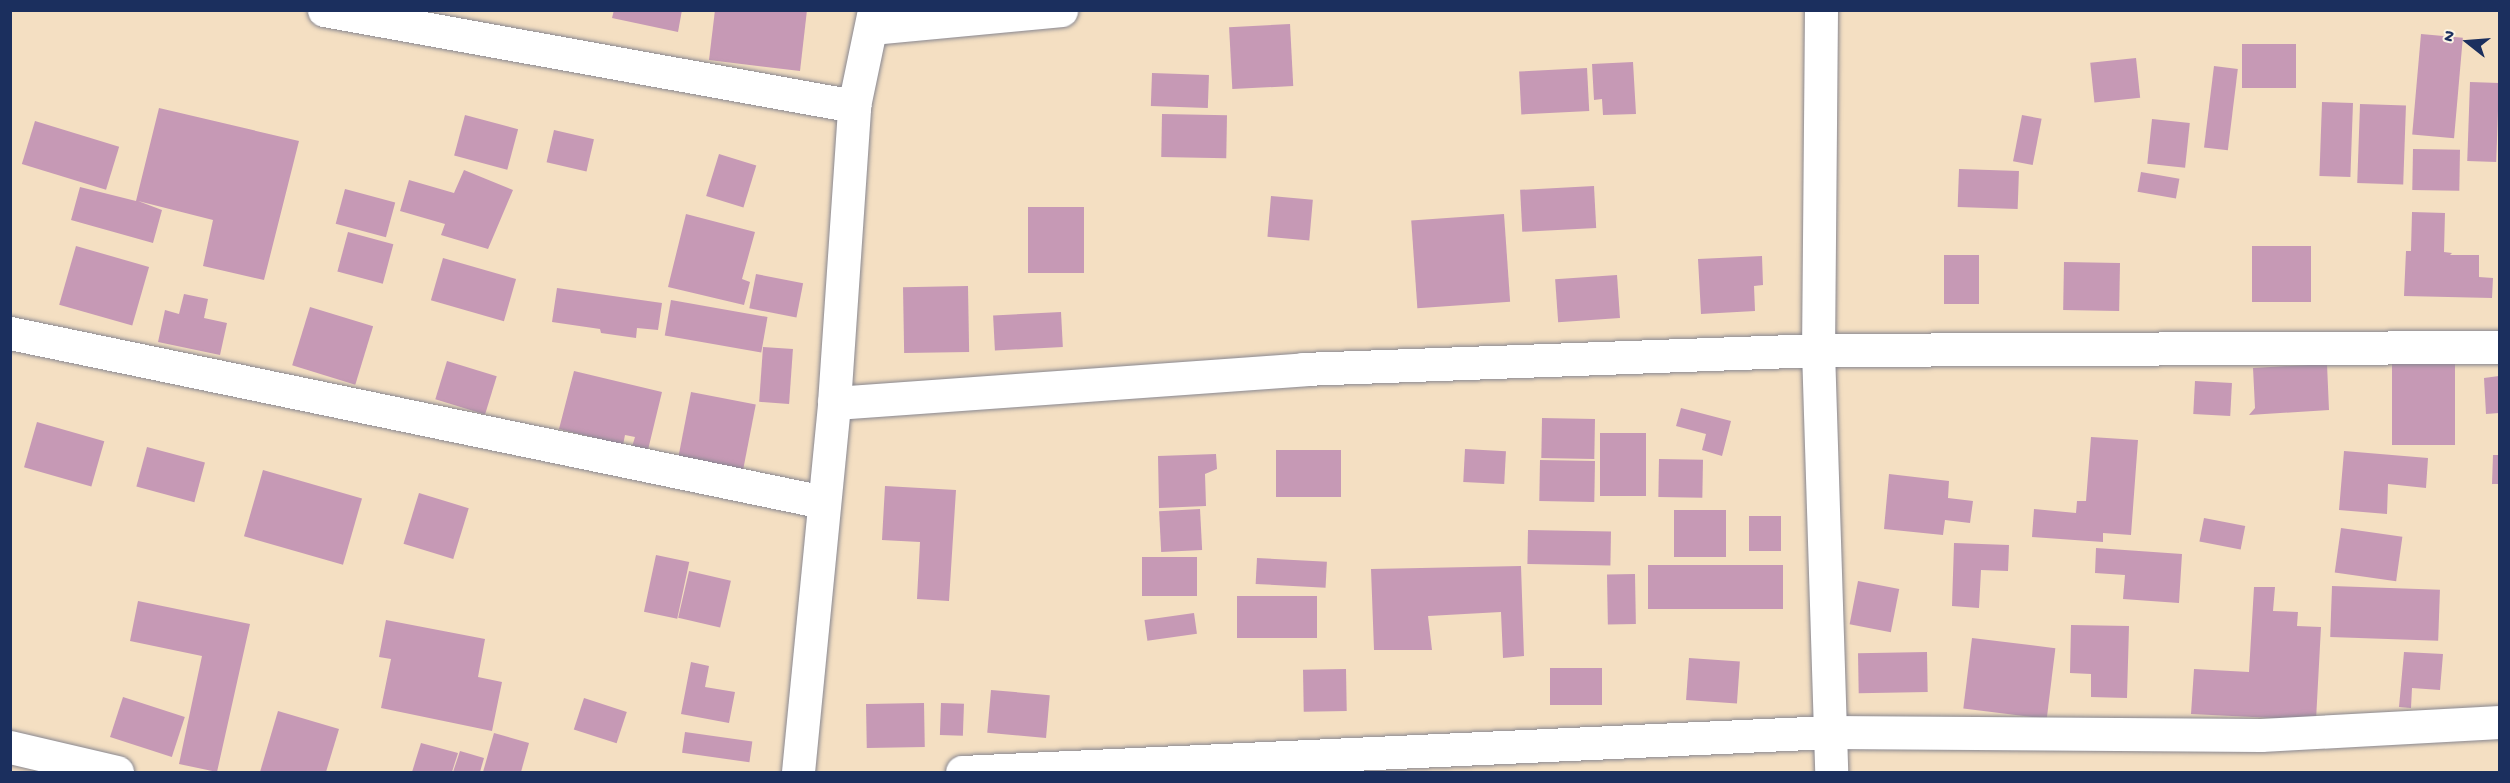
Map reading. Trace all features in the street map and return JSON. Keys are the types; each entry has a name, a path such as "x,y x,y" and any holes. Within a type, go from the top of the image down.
{"street":[{"path":"324,10 854,106"},
{"path":"798,772 834,403 854,106 873,19 1061,10"},
{"path":"1821,10 1818,350 1831,772"},
{"path":"10,333 823,502"},
{"path":"834,403 1303,369 1818,350 2499,347"},
{"path":"962,772 1831,732 2261,735 2499,722"},
{"path":"10,747 117,772"}],"building":[{"path":"614,10 682,10 678,32 612,18"},
{"path":"715,10 807,10 800,71 709,60"},
{"path":"1290,24 1293,86 1232,89 1229,27"},
{"path":"2421,34 2463,38 2454,138 2412,135"},
{"path":"2242,44 2296,44 2296,88 2242,88"},
{"path":"2136,58 2140,98 2094,103 2090,63"},
{"path":"1633,62 1636,114 1603,115 1602,99 1594,100 1592,64"},
{"path":"2214,66 2238,69 2228,150 2204,147"},
{"path":"1587,68 1589,111 1521,114 1519,72"},
{"path":"1152,73 1209,75 1208,108 1151,106"},
{"path":"2470,82 2499,83 2496,162 2467,161"},
{"path":"2322,102 2353,103 2350,177 2319,176"},
{"path":"2360,104 2406,106 2403,185 2357,183"},
{"path":"159,108 299,141 264,280 203,266 213,220 138,201 162,210 153,243 71,220 80,187 136,201"},
{"path":"1162,114 1227,115 1226,158 1161,157"},
{"path":"465,115 518,129 507,170 454,156"},
{"path":"2022,115 2042,119 2033,165 2013,161"},
{"path":"2152,119 2190,123 2185,168 2147,164"},
{"path":"35,121 119,147 106,190 22,164"},
{"path":"554,130 594,139 587,171 547,162"},
{"path":"2413,149 2460,150 2459,191 2412,190"},
{"path":"719,154 756,165 743,207 706,196"},
{"path":"1959,169 2019,171 2018,209 1958,207"},
{"path":"464,170 513,190 488,249 441,235 445,224 400,211 409,180 454,193"},
{"path":"2141,172 2179,179 2176,198 2138,192"},
{"path":"1594,186 1596,228 1522,232 1520,190"},
{"path":"345,189 395,202 386,237 336,224"},
{"path":"1271,196 1313,200 1309,241 1267,237"},
{"path":"1028,207 1084,207 1084,273 1028,273"},
{"path":"2412,212 2445,213 2444,252 2452,253 2450,255 2479,255 2479,277 2493,278 2492,298 2404,296 2406,251 2411,251"},
{"path":"686,214 755,232 742,279 750,282 744,305 668,287"},
{"path":"1504,214 1510,302 1417,308 1411,220"},
{"path":"348,232 393,244 383,284 337,272"},
{"path":"76,246 149,267 132,326 59,305"},
{"path":"2252,246 2311,246 2311,302 2252,302"},
{"path":"1944,255 1979,255 1979,304 1944,304"},
{"path":"1762,256 1763,285 1754,286 1755,311 1701,314 1698,259"},
{"path":"443,258 516,279 504,321 431,300"},
{"path":"2064,262 2120,263 2119,311 2063,310"},
{"path":"756,274 803,283 796,318 749,308"},
{"path":"1617,275 1620,318 1558,322 1555,279"},
{"path":"968,286 969,352 904,353 903,287"},
{"path":"557,288 662,303 658,330 637,328 636,338 601,333 600,329 552,322"},
{"path":"184,294 208,299 204,318 227,323 220,355 158,342 165,310 179,314"},
{"path":"671,300 768,317 761,352 665,335"},
{"path":"310,307 373,326 355,385 292,365"},
{"path":"1061,312 1063,347 995,351 993,316"},
{"path":"763,347 793,349 789,404 759,402"},
{"path":"447,361 497,376 485,414 435,399"},
{"path":"2392,362 2455,362 2455,445 2392,445"},
{"path":"2327,364 2329,410 2249,415 2255,408 2253,368"},
{"path":"574,371 662,392 647,454 631,450 635,437 625,435 623,445 559,429"},
{"path":"2499,376 2499,413 2486,414 2484,378"},
{"path":"2195,381 2232,383 2230,416 2193,414"},
{"path":"691,392 756,405 742,473 678,461"},
{"path":"1681,408 1731,421 1722,456 1702,450 1706,434 1676,426"},
{"path":"1542,418 1595,419 1594,459 1541,458"},
{"path":"37,422 104,441 91,486 24,467"},
{"path":"1600,433 1646,433 1646,496 1600,496"},
{"path":"2091,437 2138,440 2131,535 2103,533 2103,542 2032,537 2034,509 2076,513 2077,501 2086,501"},
{"path":"147,447 205,463 194,502 136,487"},
{"path":"1465,449 1506,451 1504,484 1463,482"},
{"path":"1276,450 1341,450 1341,497 1276,497"},
{"path":"2344,451 2428,458 2426,488 2388,484 2387,514 2339,510"},
{"path":"1216,454 1217,469 1205,474 1206,506 1159,508 1158,456"},
{"path":"2493,455 2499,455 2499,484 2492,484"},
{"path":"1659,459 1703,460 1702,498 1658,497"},
{"path":"1540,460 1595,461 1594,502 1539,501"},
{"path":"263,470 362,498 343,565 244,536"},
{"path":"1889,474 1949,481 1948,498 1973,501 1970,523 1945,520 1943,535 1884,529"},
{"path":"885,486 956,490 949,601 917,599 920,542 882,540"},
{"path":"419,493 469,508 453,559 404,544"},
{"path":"1200,509 1202,550 1161,552 1159,511"},
{"path":"1674,510 1726,510 1726,557 1674,557"},
{"path":"1749,516 1781,516 1781,551 1749,551"},
{"path":"2204,518 2245,526 2241,550 2199,542"},
{"path":"2341,528 2402,537 2396,581 2335,573"},
{"path":"1528,530 1611,531 1610,565 1527,564"},
{"path":"1954,543 2009,545 2008,571 1981,570 1979,608 1952,606"},
{"path":"2096,548 2182,554 2179,603 2123,599 2125,575 2095,573"},
{"path":"656,555 689,562 677,619 644,612"},
{"path":"1142,557 1197,557 1197,596 1142,596"},
{"path":"1257,558 1327,562 1326,588 1256,584"},
{"path":"1648,565 1783,565 1783,609 1648,609"},
{"path":"1521,566 1524,656 1503,658 1501,612 1428,616 1432,650 1374,650 1371,569"},
{"path":"689,571 731,581 720,627 678,618"},
{"path":"1607,574 1635,574 1636,624 1608,624"},
{"path":"1858,581 1899,589 1891,632 1850,624"},
{"path":"2332,586 2440,590 2438,641 2330,637"},
{"path":"2254,587 2275,587 2273,611 2298,612 2297,626 2321,627 2316,720 2191,714 2194,669 2249,672"},
{"path":"1237,596 1317,596 1317,638 1237,638"},
{"path":"138,601 250,624 217,772 179,764 202,656 130,641"},
{"path":"1194,613 1197,634 1147,641 1144,620"},
{"path":"386,620 485,639 478,677 502,682 492,731 381,708 391,659 379,657"},
{"path":"2071,625 2129,626 2127,698 2091,697 2091,674 2070,673"},
{"path":"1972,638 2055,648 2047,719 1963,708"},
{"path":"1927,652 1928,692 1859,693 1858,653"},
{"path":"2404,652 2443,654 2440,690 2412,688 2411,708 2399,707"},
{"path":"1689,658 1740,662 1737,703 1686,700"},
{"path":"691,662 709,666 705,687 735,692 729,723 681,714"},
{"path":"1550,668 1602,668 1602,705 1550,705"},
{"path":"1346,669 1347,711 1304,712 1303,670"},
{"path":"991,690 1050,695 1046,738 987,733"},
{"path":"123,697 185,717 172,757 110,737"},
{"path":"584,698 627,712 617,743 574,729"},
{"path":"924,703 925,747 867,748 866,704"},
{"path":"941,703 964,704 963,736 940,735"},
{"path":"278,711 339,729 326,772 260,772"},
{"path":"685,732 752,741 749,762 682,753"},
{"path":"494,733 529,743 521,772 483,772"},
{"path":"421,743 458,753 452,772 412,772"},
{"path":"460,751 484,758 480,772 453,772"}]}
